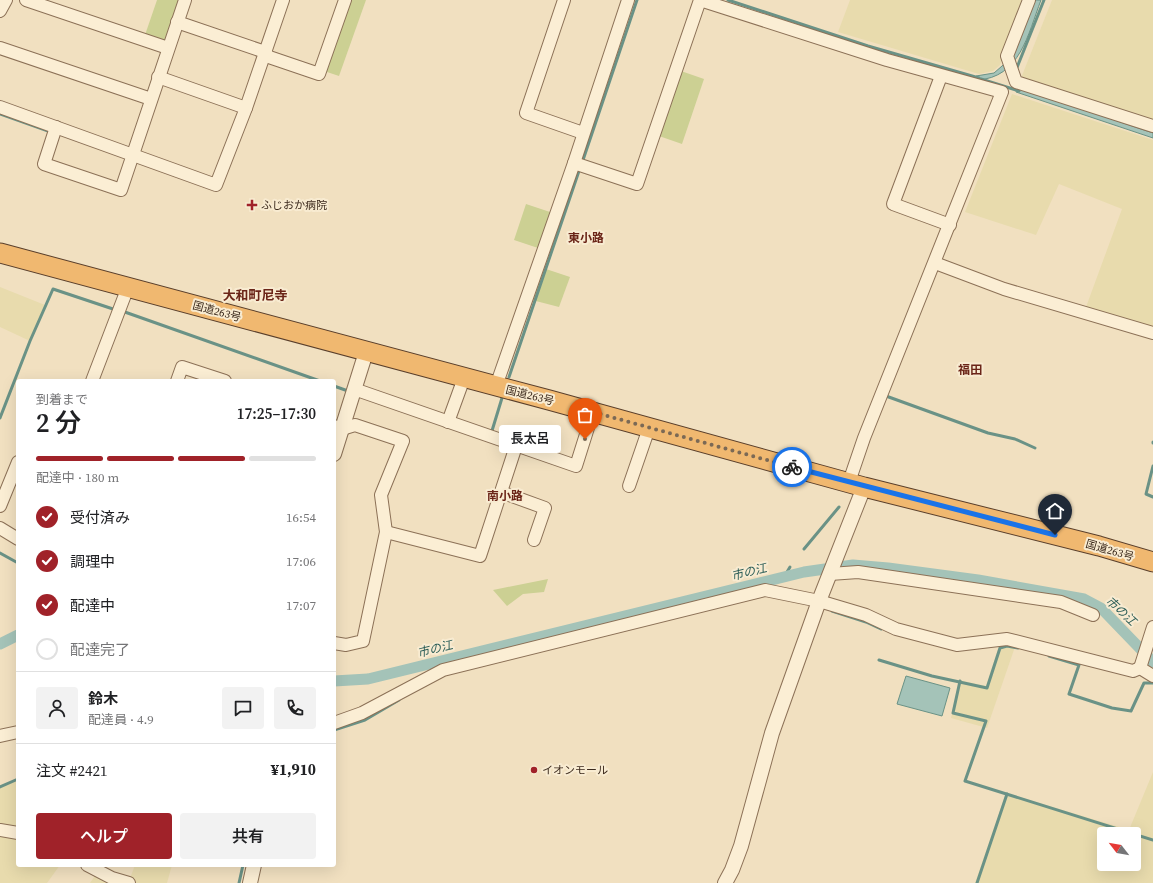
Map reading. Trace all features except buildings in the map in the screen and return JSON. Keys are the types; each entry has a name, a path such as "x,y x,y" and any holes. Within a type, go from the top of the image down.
{"highway":[{"name":"国道263号","path":"0,253 857,484 1099,546 1153,562"}],"street":[{"path":"0,11 6,0"},
{"path":"26,0 168,48"},
{"path":"55,131 44,164 120,190 133,158 151,100 162,78 168,48 181,24 184,0"},
{"path":"0,107 55,131 216,185 246,108 283,0"},
{"path":"181,24 265,52 269,57 319,74 345,0"},
{"path":"564,0 526,113 583,133"},
{"path":"496,386 579,164 583,133 628,0"},
{"path":"579,164 637,184 700,0 886,60 1002,92 950,225 939,264 864,438 857,484 832,568 772,733 741,846 732,870 725,883"},
{"path":"1029,0 1007,56 1016,82 1153,126"},
{"path":"0,48 151,100"},
{"path":"941,76 894,204 950,225"},
{"path":"162,78 246,108"},
{"path":"939,264 1004,289 1153,332"},
{"path":"93,379 128,287"},
{"path":"336,441 338,428 354,389 366,352"},
{"path":"178,379 182,367 219,379"},
{"path":"448,422 464,378"},
{"path":"354,389 576,466 593,412"},
{"path":"336,643 346,645 363,641 386,532 381,495 403,441 356,425 338,428"},
{"path":"629,486 649,428"},
{"path":"386,532 480,556 516,446"},
{"path":"0,506 16,467"},
{"path":"501,492 545,508 534,540"},
{"path":"0,528 16,538"},
{"path":"832,568 1061,602 1093,615"},
{"path":"336,722 362,713 443,670 765,590 819,601 866,615 896,629 957,645 1007,639 1133,671 1145,658 1153,627"},
{"path":"1145,658 1153,676"},
{"path":"0,736 16,732"},
{"path":"0,830 16,833"},
{"path":"91,867 112,878 129,883"},
{"path":"250,883 254,867"}],"shaded area":[{"path":"850,0 1026,0 1000,65 993,71 979,74 838,32"},
{"path":"1052,0 1153,0 1153,121 1021,78"},
{"path":"1012,94 1153,140 1153,327 1086,307 1122,209 1059,184 1036,235 965,212"},
{"path":"0,287 45,305 30,341 0,327"},
{"path":"1000,643 1016,644 987,728 951,718 959,680 986,686"},
{"path":"1153,772 1153,883 975,883 1006,793 1119,827 1097,827 1097,871 1141,871 1141,827 1130,827"},
{"path":"16,779 16,867 59,867 47,883 0,883 0,787"},
{"path":"94,867 101,867 100,870 129,881 134,867 171,867 167,883 90,883 99,870"}],"green space":[{"path":"157,0 181,0 167,42 145,35"},
{"path":"349,0 366,0 339,76 324,71"},
{"path":"681,71 704,79 682,144 659,136"},
{"path":"526,204 550,212 538,248 514,240"},
{"path":"543,268 570,277 559,307 532,300"},
{"path":"548,579 544,592 523,594 507,606 493,590"}],"water":[{"path":"1034,0 1041,0 1032,27 1013,63 992,77 977,80 976,76 994,73 1010,59"},
{"path":"1017,87 1153,133 1153,138 1016,92"},
{"path":"906,676 950,688 942,716 897,704"}],"waterway":[{"path":"582,163 637,0"},
{"path":"728,0 868,46 979,78"},
{"path":"1016,70 1044,0"},
{"path":"981,79 1019,91"},
{"path":"0,114 51,132"},
{"path":"509,377 580,168"},
{"path":"0,418 30,341 53,289 116,310"},
{"path":"122,311 314,379"},
{"path":"336,387 348,391"},
{"path":"886,396 988,433 1015,439 1035,448"},
{"path":"491,434 502,398"},
{"path":"1153,466 1146,494 1153,497"},
{"path":"804,549 839,507"},
{"path":"0,553 16,562"},
{"name":"市の江","path":"336,681 368,679 804,572 853,565 978,580 1084,599 1101,608 1153,662"},
{"path":"784,577 790,567"},
{"path":"832,611 866,622 881,629"},
{"name":"市の江","path":"0,644 16,636"},
{"path":"879,660 932,676 987,688 1000,648 1007,646 1018,648"},
{"path":"1049,656 1079,665 1069,694 1112,708 1131,711 1144,683 1153,683"},
{"path":"960,681 953,713 986,721 965,781 1153,840"},
{"path":"336,729 365,720 399,700"},
{"path":"0,787 16,780"},
{"path":"977,883 1007,794"},
{"path":"239,883 243,867"}],"way so far":[{"path":"585,439 593,412 792,467"}],"place":[{"name":"ふじおか病院","path":"252,205"},
{"name":"長太呂","path":"585,439"},
{"name":"イオンモール","path":"534,770"}],"district":[{"name":"東小路","path":"586,238"},
{"name":"大和町尼寺","path":"255,295"},
{"name":"福田","path":"970,370"},
{"name":"南小路","path":"505,496"}],"route":[{"path":"792,467 864,487 1055,535"}]}
